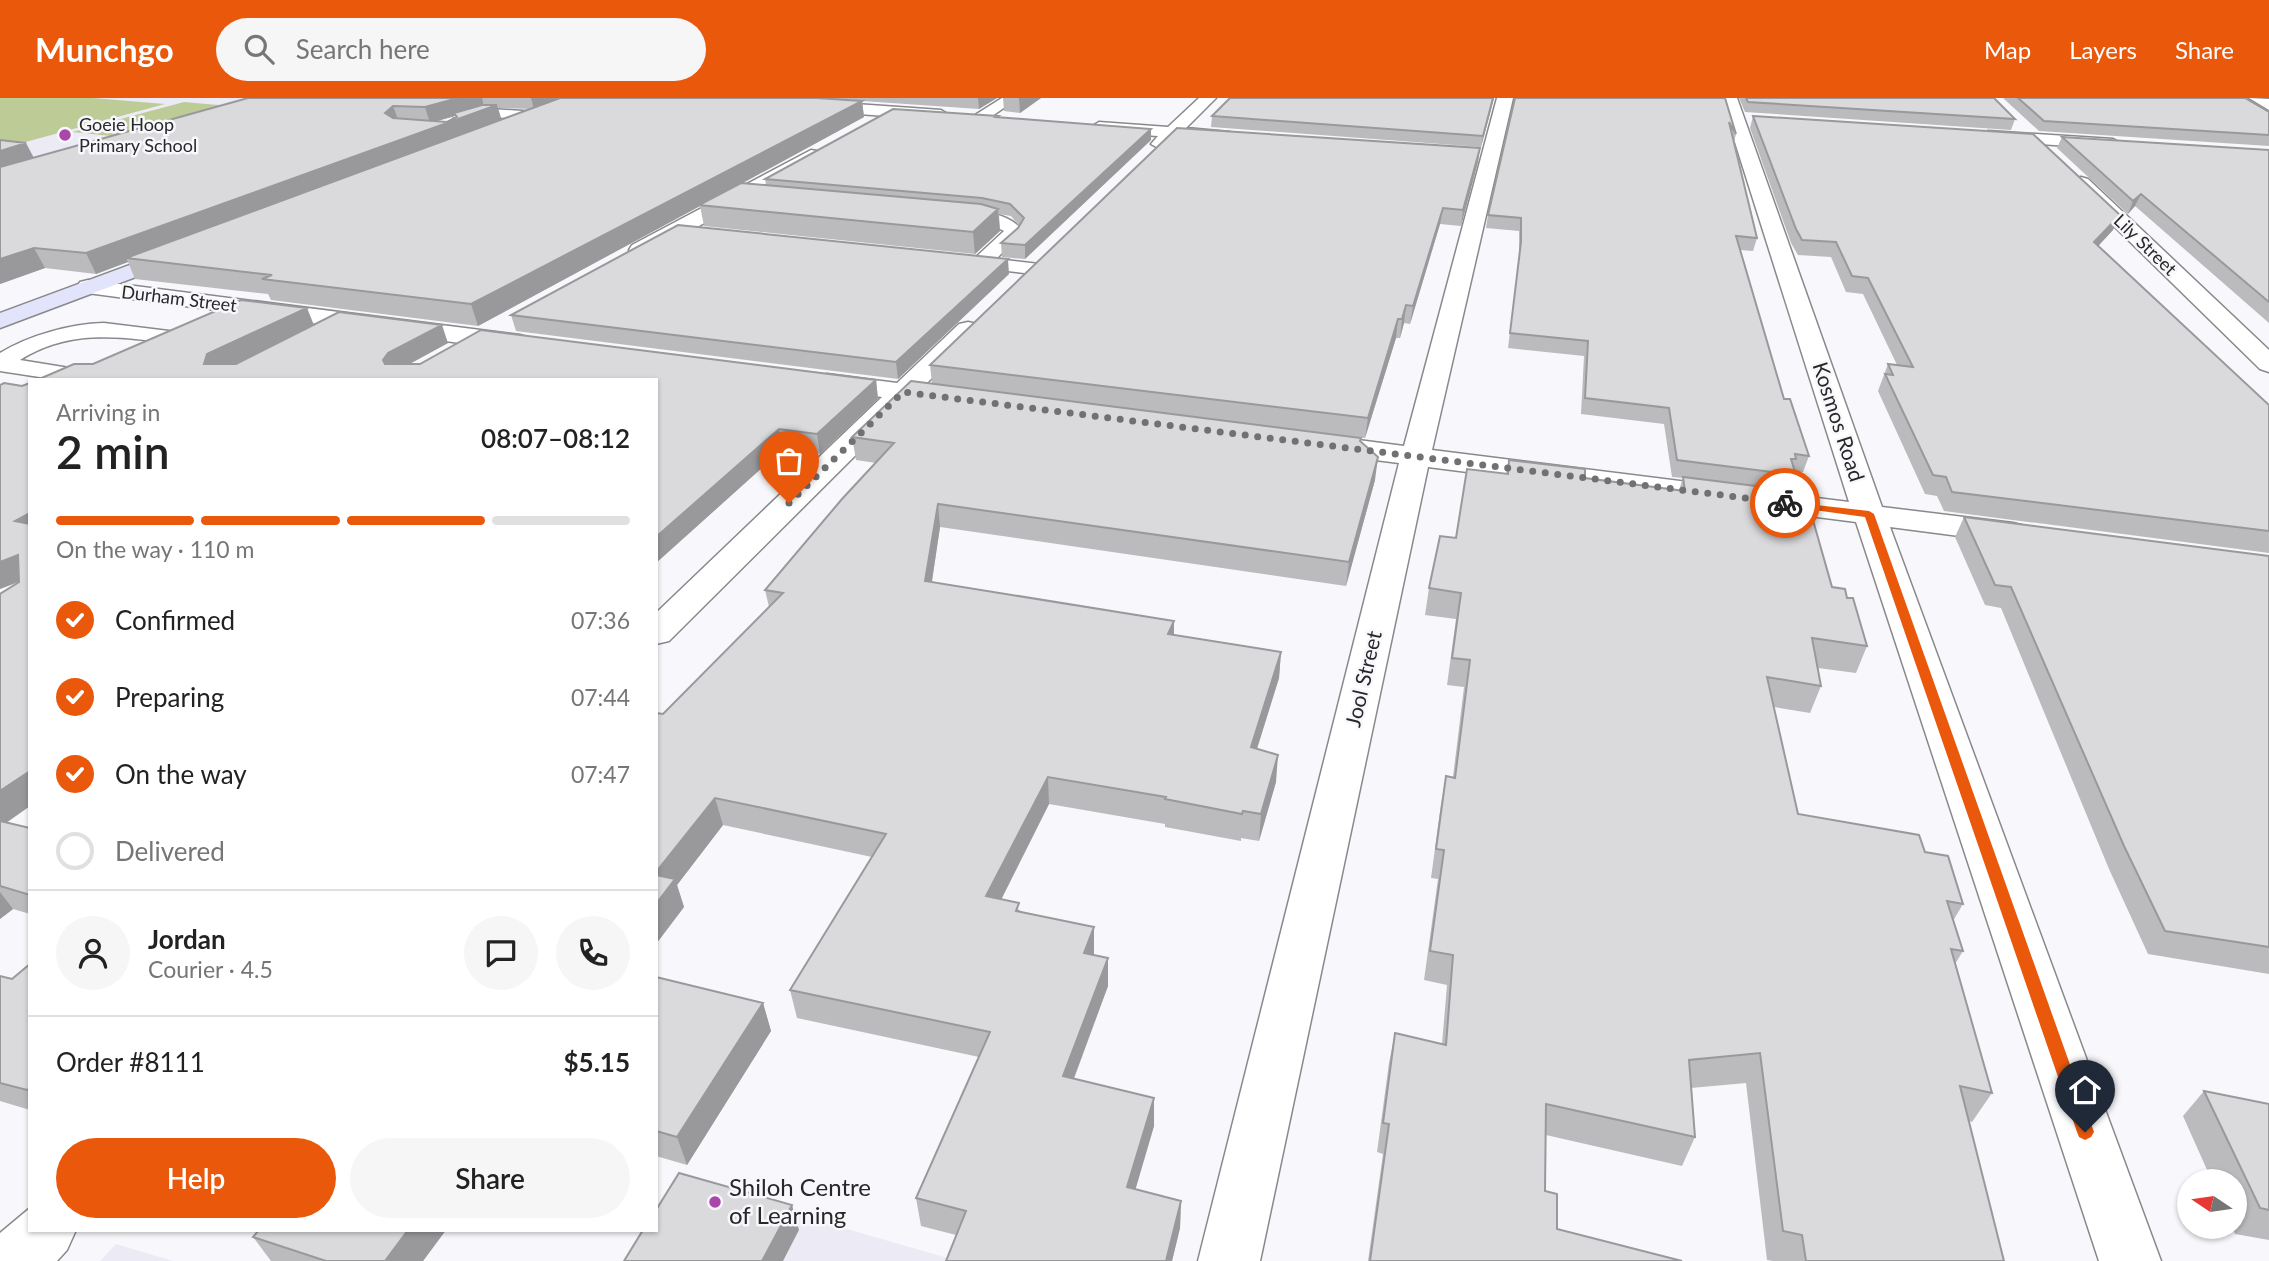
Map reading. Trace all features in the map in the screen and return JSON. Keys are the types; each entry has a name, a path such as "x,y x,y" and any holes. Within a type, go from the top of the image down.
{"street":[{"path":"706,98 1012,120"},
{"path":"855,131 915,98"},
{"path":"1138,166 1208,98"},
{"name":"Jool Street","path":"1229,1261 1484,155 1505,98"},
{"path":"2256,98 2269,105"},
{"name":"Kosmos Road","path":"1740,113 1869,514 2130,1261"},
{"path":"499,131 543,114"},
{"name":"Lily Street","path":"2008,114 2269,363"},
{"path":"1079,125 1239,137"},
{"path":"1967,135 2131,145"},
{"path":"626,257 832,144"},
{"path":"0,321 203,243"},
{"path":"1012,287 1051,250"},
{"name":"Durham Street","path":"88,287 344,320 493,331 549,346"},
{"path":"658,631 982,316"},
{"path":"449,356 493,331"},
{"path":"794,378 972,401"},
{"path":"1291,440 2035,535"},
{"path":"15,1261 44,1232"}],"lane":[{"path":"968,117 1011,98"},
{"path":"474,134 442,129 485,114 543,114"},
{"path":"738,196 765,198"},
{"path":"942,214 983,218 1010,226 1013,230 1011,236 980,263"},
{"path":"674,231 702,234"},
{"path":"953,260 1032,268"},
{"path":"143,353 246,307"},
{"path":"309,338 344,320"},
{"path":"0,363 19,351 80,330 104,329 177,338"},
{"path":"0,363 79,378"},
{"path":"86,378 109,367"}],"shaded area":[{"name":"Goeie Hoop Primary School","path":"0,98 260,98 0,173"},
{"name":"Shiloh Centre of Learning","path":"687,1183 958,1261 638,1261"},
{"path":"116,1244 173,1261 100,1261"}],"green space":[{"path":"0,98 93,98 165,104 0,149"},
{"path":"184,102 230,106 121,137 72,132"}],"building":[{"path":"248,98 458,98 425,107 393,106 385,113 393,118 447,122 457,117 454,113 482,105 497,105 86,253 34,248 0,259 0,167"},
{"path":"560,98 817,98 862,101 471,304 262,279 272,275 126,258"},
{"path":"1230,98 1493,98 1483,136 1212,116"},
{"path":"1515,98 1725,98 1736,134 1729,122 1757,238 1736,236 1784,399 1790,399 1809,456 1795,454 1796,459 1791,459 1796,475 1677,460 1669,408 1585,398 1588,341 1510,333 1521,242 1521,218 1488,215"},
{"path":"1746,98 1994,98 2015,119 1748,102"},
{"path":"2018,98 2245,98 2269,112 2269,135 2044,121"},
{"path":"893,109 1151,129 1025,245 1001,243 1018,228 1024,218 1010,204 982,198 765,179"},
{"path":"1753,116 2033,134 2120,215 2094,242 2269,405 2269,531 1952,492 1946,477 1933,475 1885,374 1893,375 1888,364 1913,367 1868,278 1852,276 1836,242 1802,240"},
{"path":"1177,128 1480,148 1463,210 1443,208 1413,306 1406,305 1402,319 1398,319 1368,418 930,365"},
{"path":"2062,137 2269,150 2269,302 2141,194 2133,201"},
{"path":"0,140 26,143 0,151"},
{"path":"741,183 981,204 998,209 973,232 699,205"},
{"path":"678,225 1008,259 896,362 511,315"},
{"path":"241,300 307,308 207,354 204,364 236,364 339,312 442,325 388,353 383,360 385,364 420,364 481,330 876,380 817,434 779,429 658,535 658,378 42,378 74,364 93,364"},
{"path":"911,381 1361,438 1360,441 1378,457 1349,562 938,504 925,581 1174,621 1168,634 1281,652 1251,747 1278,755 1261,814 1243,811 1242,814 1165,799 1166,797 1048,777 986,896 1019,903 1016,911 1094,927 1084,953 1108,958 1063,1076 1154,1098 1127,1187 1181,1201 1166,1261 946,1261 966,1211 916,1198 990,1032 790,990 886,834 715,798 658,869 658,713 663,714 783,593 765,590 842,499 894,443 852,437"},
{"path":"28,384 28,514 15,521 28,524 28,772 0,791 0,594 19,582 18,555 0,562 0,385"},
{"path":"1509,460 1585,469 1585,478 1685,491 1683,477 1805,492 1832,587 1845,589 1847,598 1853,598 1867,646 1812,638 1821,686 1767,677 1798,814 1919,835 1925,852 1948,856 1963,904 1947,901 1963,951 1951,949 1992,1093 1960,1086 2004,1261 1806,1261 1802,1235 1783,1231 1760,1053 1689,1060 1695,1137 1546,1104 1545,1191 1557,1194 1557,1229 1682,1261 1370,1261 1389,1124 1383,1123 1395,1033 1446,1045 1453,955 1430,951 1444,850 1436,849 1446,776 1455,778 1470,660 1452,658 1461,593 1429,588 1440,536 1456,538 1467,469 1508,474"},
{"path":"1964,517 2269,556 2269,947 2165,931 2124,846 2011,587 1995,585"},
{"path":"0,821 28,828 28,894 0,886"},
{"path":"658,875 675,879 658,901"},
{"path":"28,966 27,1090 0,1083 0,976 12,979"},
{"path":"658,977 763,1003 677,1137 658,1132"},
{"path":"2204,1091 2269,1104 2269,1210 2260,1208 2247,1181 2247,1169 2241,1169"},
{"name":"Shiloh Centre of Learning","path":"679,1173 792,1205 762,1261 624,1261 642,1232 658,1232 658,1207"},
{"path":"257,1232 407,1232 385,1261 326,1261 253,1237"}],"way so far":[{"path":"789,503 903,392 1785,503"}],"place":[{"name":"Goeie Hoop Primary School","path":"65,135"},
{"name":"Shiloh Centre of Learning","path":"715,1202"}],"route":[{"path":"1785,503 1869,514 2085,1132"}]}
